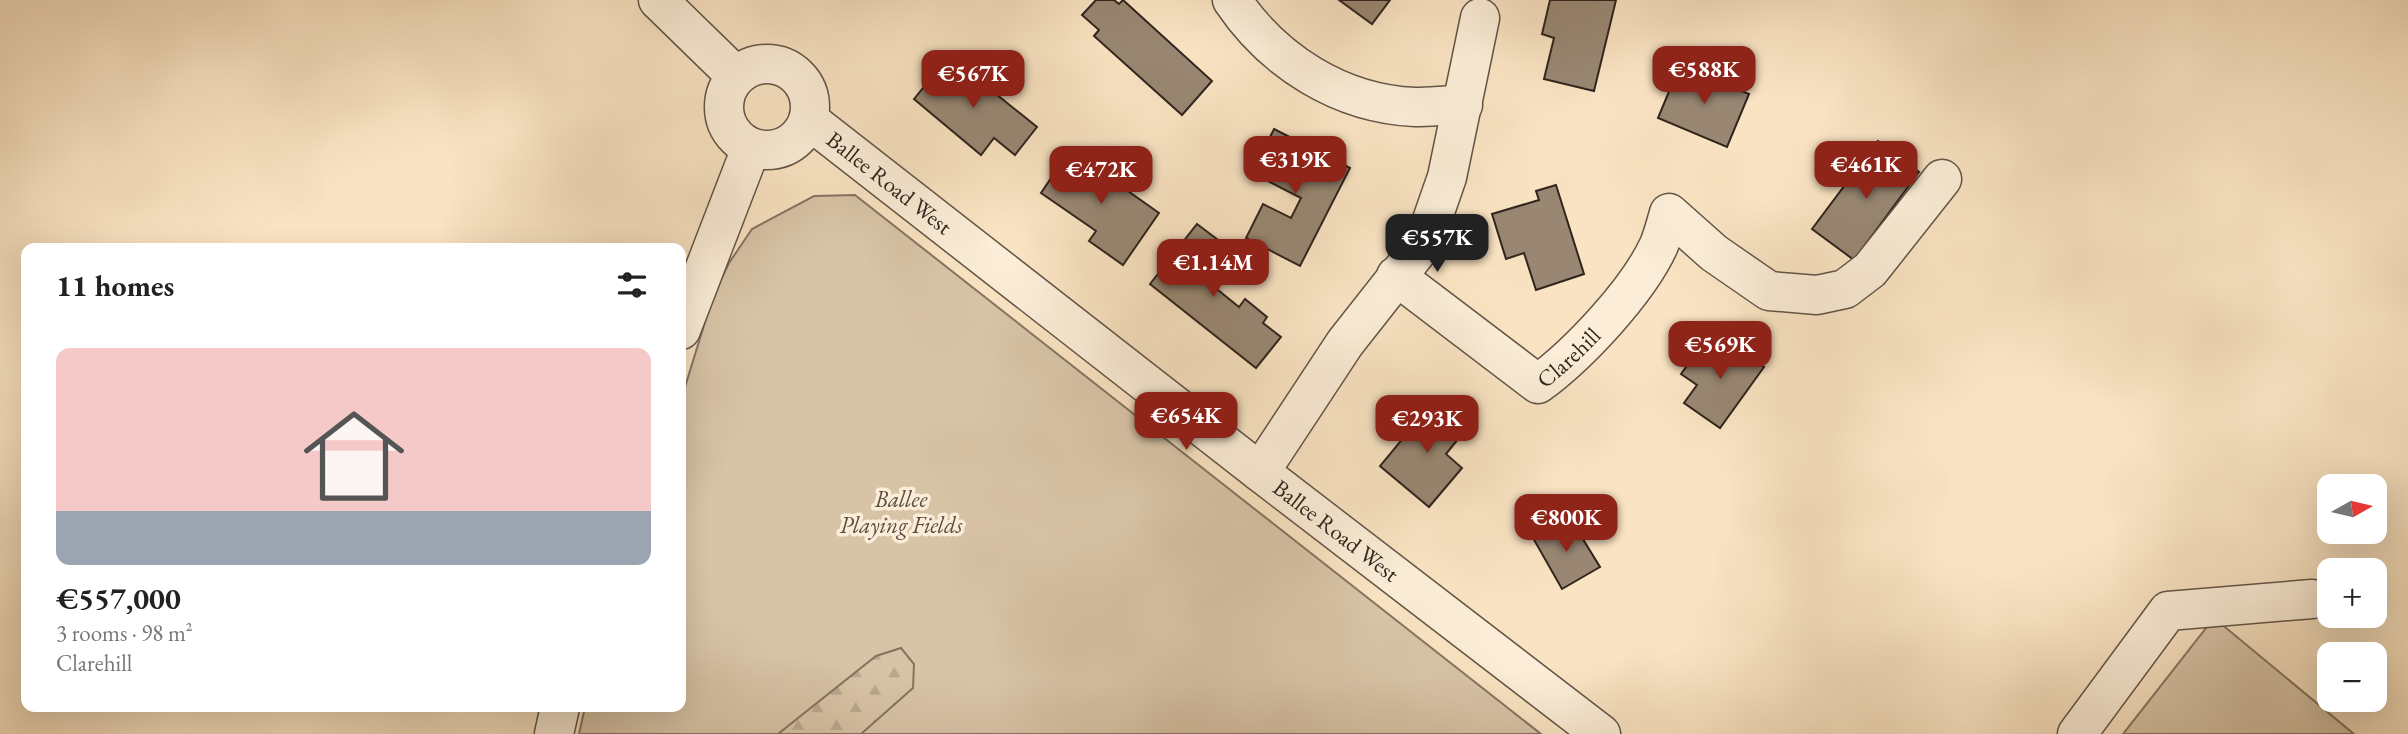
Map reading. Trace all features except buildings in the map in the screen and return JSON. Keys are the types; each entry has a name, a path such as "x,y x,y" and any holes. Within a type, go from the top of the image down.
{"street":[{"path":"658,0 736,76"},
{"path":"1232,0 1255,30 1280,55 1331,87 1374,101 1402,106 1463,105"},
{"path":"1260,472 1345,344 1419,249 1447,177 1480,18"},
{"path":"776,64 789,69 800,79 807,91 810,105 808,120 802,133 792,143 779,149 764,151 751,148 738,140 729,129 724,116 723,101 736,76 748,68 776,64"},
{"name":"Ballee Road West","path":"808,120 1601,734"},
{"path":"686,317 751,148"},
{"name":"Clarehill","path":"1396,276 1538,384 1575,352 1630,290 1660,243 1669,214 1714,253 1769,291 1817,295 1844,289 1870,270 1942,179"},
{"path":"2077,734 2168,611 2312,599"},
{"path":"554,734 559,712"}],"green space":[{"name":"Ballee Playing Fields","path":"855,195 1541,734 579,734 584,712 686,712 686,384 713,296 729,263 752,229 814,196"},
{"path":"2214,618 2317,703 2317,712 2327,712 2354,734 2123,734"},
{"path":"901,648 914,664 913,688 861,734 778,734 876,656"}]}
